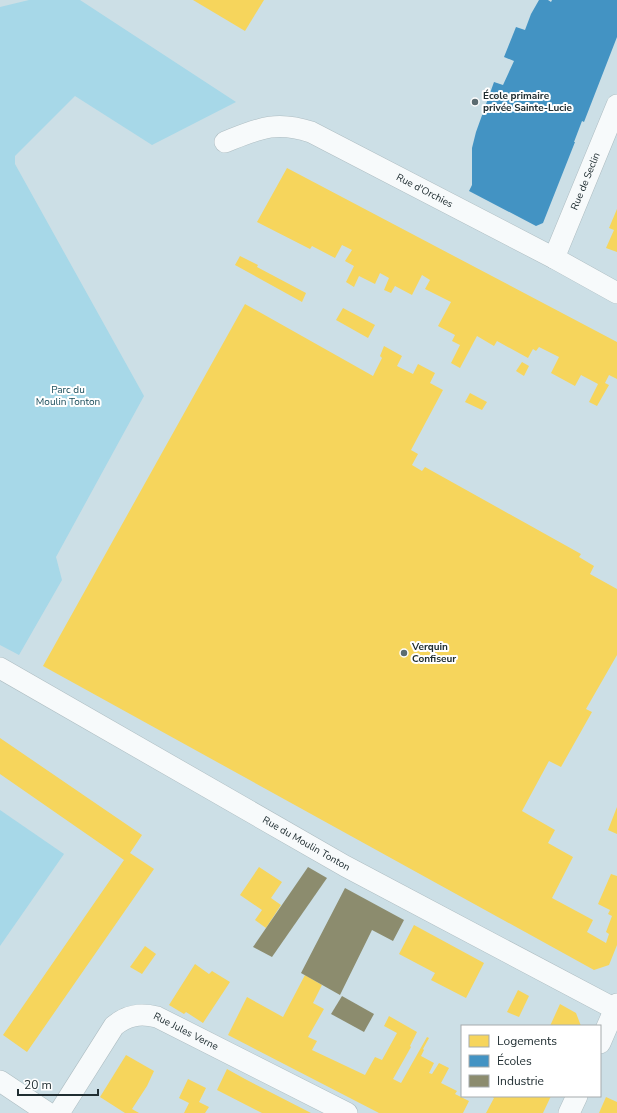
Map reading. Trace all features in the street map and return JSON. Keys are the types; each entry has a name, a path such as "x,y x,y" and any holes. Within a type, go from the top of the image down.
{"street":[{"name":"Rue de Seclin","path":"554,258 617,105"},
{"name":"Rue d'Orchies","path":"225,142 259,129 272,126 286,126 311,132 554,258 617,293"},
{"name":"Rue du Moulin Tonton","path":"0,668 345,866 616,1008"},
{"path":"601,1041 616,1008"},
{"name":"Rue Jules Verne","path":"59,1113 114,1026 121,1020 130,1017 148,1015 157,1017 347,1113"},
{"path":"0,1081 48,1113"},
{"path":"569,1113 577,1097"}],"green space":[{"name":"Parc du Moulin Tonton","path":"29,0 80,0 236,102 152,145 75,96 15,156 15,164 144,396 56,557 62,580 19,655 0,645 0,7"},
{"path":"0,810 64,854 0,946"}],"building: Logements":[{"path":"193,0 264,0 245,31"},
{"path":"287,168 617,342 617,379 609,375 605,383 609,385 597,406 589,402 598,384 581,375 575,386 551,373 559,357 539,347 536,351 533,349 528,358 497,341 494,346 477,336 460,368 451,363 460,345 452,341 455,335 438,326 451,302 425,289 430,280 422,275 412,295 395,286 391,293 384,290 389,278 380,273 375,284 359,276 354,287 346,282 354,266 345,261 352,250 342,245 335,258 312,246 310,249 257,222"},
{"path":"617,209 617,252 606,248 614,230 609,228"},
{"path":"240,256 258,265 257,267 306,293 302,302 235,265"},
{"name":"Verquin Confiseur","path":"245,304 373,376 382,358 380,356 384,346 402,356 397,366 413,374 418,364 435,373 430,383 443,390 411,450 418,454 412,465 422,471 425,467 581,554 579,557 594,566 590,574 617,589 617,655 586,709 592,712 561,767 549,761 522,811 555,830 548,843 573,857 552,898 593,920 587,932 606,943 609,934 606,932 612,916 608,914 610,910 598,904 611,874 617,876 617,945 609,965 594,970 43,666"},
{"path":"343,308 375,325 368,338 336,320"},
{"path":"522,362 529,366 524,376 516,371"},
{"path":"470,393 487,402 482,410 465,402"},
{"path":"0,738 142,835 130,853 154,869 27,1052 3,1035 124,860 0,774"},
{"path":"617,807 617,834 608,830"},
{"path":"259,867 282,882 271,898 281,905 266,928 255,920 262,910 240,895"},
{"path":"414,925 484,963 466,998 431,980 435,973 399,954"},
{"path":"145,946 156,954 142,974 130,967"},
{"path":"195,964 209,974 212,971 230,982 203,1023 186,1012 184,1014 169,1005"},
{"path":"305,975 322,985 313,1003 324,1009 308,1037 317,1041 312,1050 365,1075 375,1057 382,1060 397,1033 384,1026 389,1016 417,1032 410,1046 411,1047 393,1079 401,1083 427,1037 429,1038 421,1056 434,1063 429,1073 432,1074 439,1063 449,1068 441,1083 457,1091 455,1094 469,1101 463,1113 379,1113 228,1035 247,997 283,1017"},
{"path":"518,990 529,996 519,1017 507,1012"},
{"path":"560,1004 576,1013 581,1025 550,1025"},
{"path":"126,1055 154,1071 147,1086 132,1109 139,1113 125,1113 100,1097"},
{"path":"227,1069 311,1113 262,1113 217,1090"},
{"path":"188,1079 206,1088 199,1102 209,1107 205,1113 184,1113 189,1103 179,1098"},
{"path":"492,1097 551,1097 543,1113 486,1113 494,1098"},
{"path":"606,1097 617,1102 617,1113 599,1113"}],"building: Écoles":[{"path":"539,0 548,0 551,2 552,0 617,0 617,37 584,122 582,121 543,223 536,226 469,191 472,185 472,148 476,132 494,82 503,85 514,61 504,57 516,27 525,30 531,14"}],"building: Industrie":[{"path":"308,867 327,878 272,957 253,947"},
{"path":"345,888 404,920 393,941 372,930 340,995 301,973"},
{"path":"342,996 374,1014 364,1032 331,1014"}],"place":[{"name":"École primaire privée Sainte-Lucie","path":"475,102"},
{"name":"Verquin Confiseur","path":"404,653"}]}
